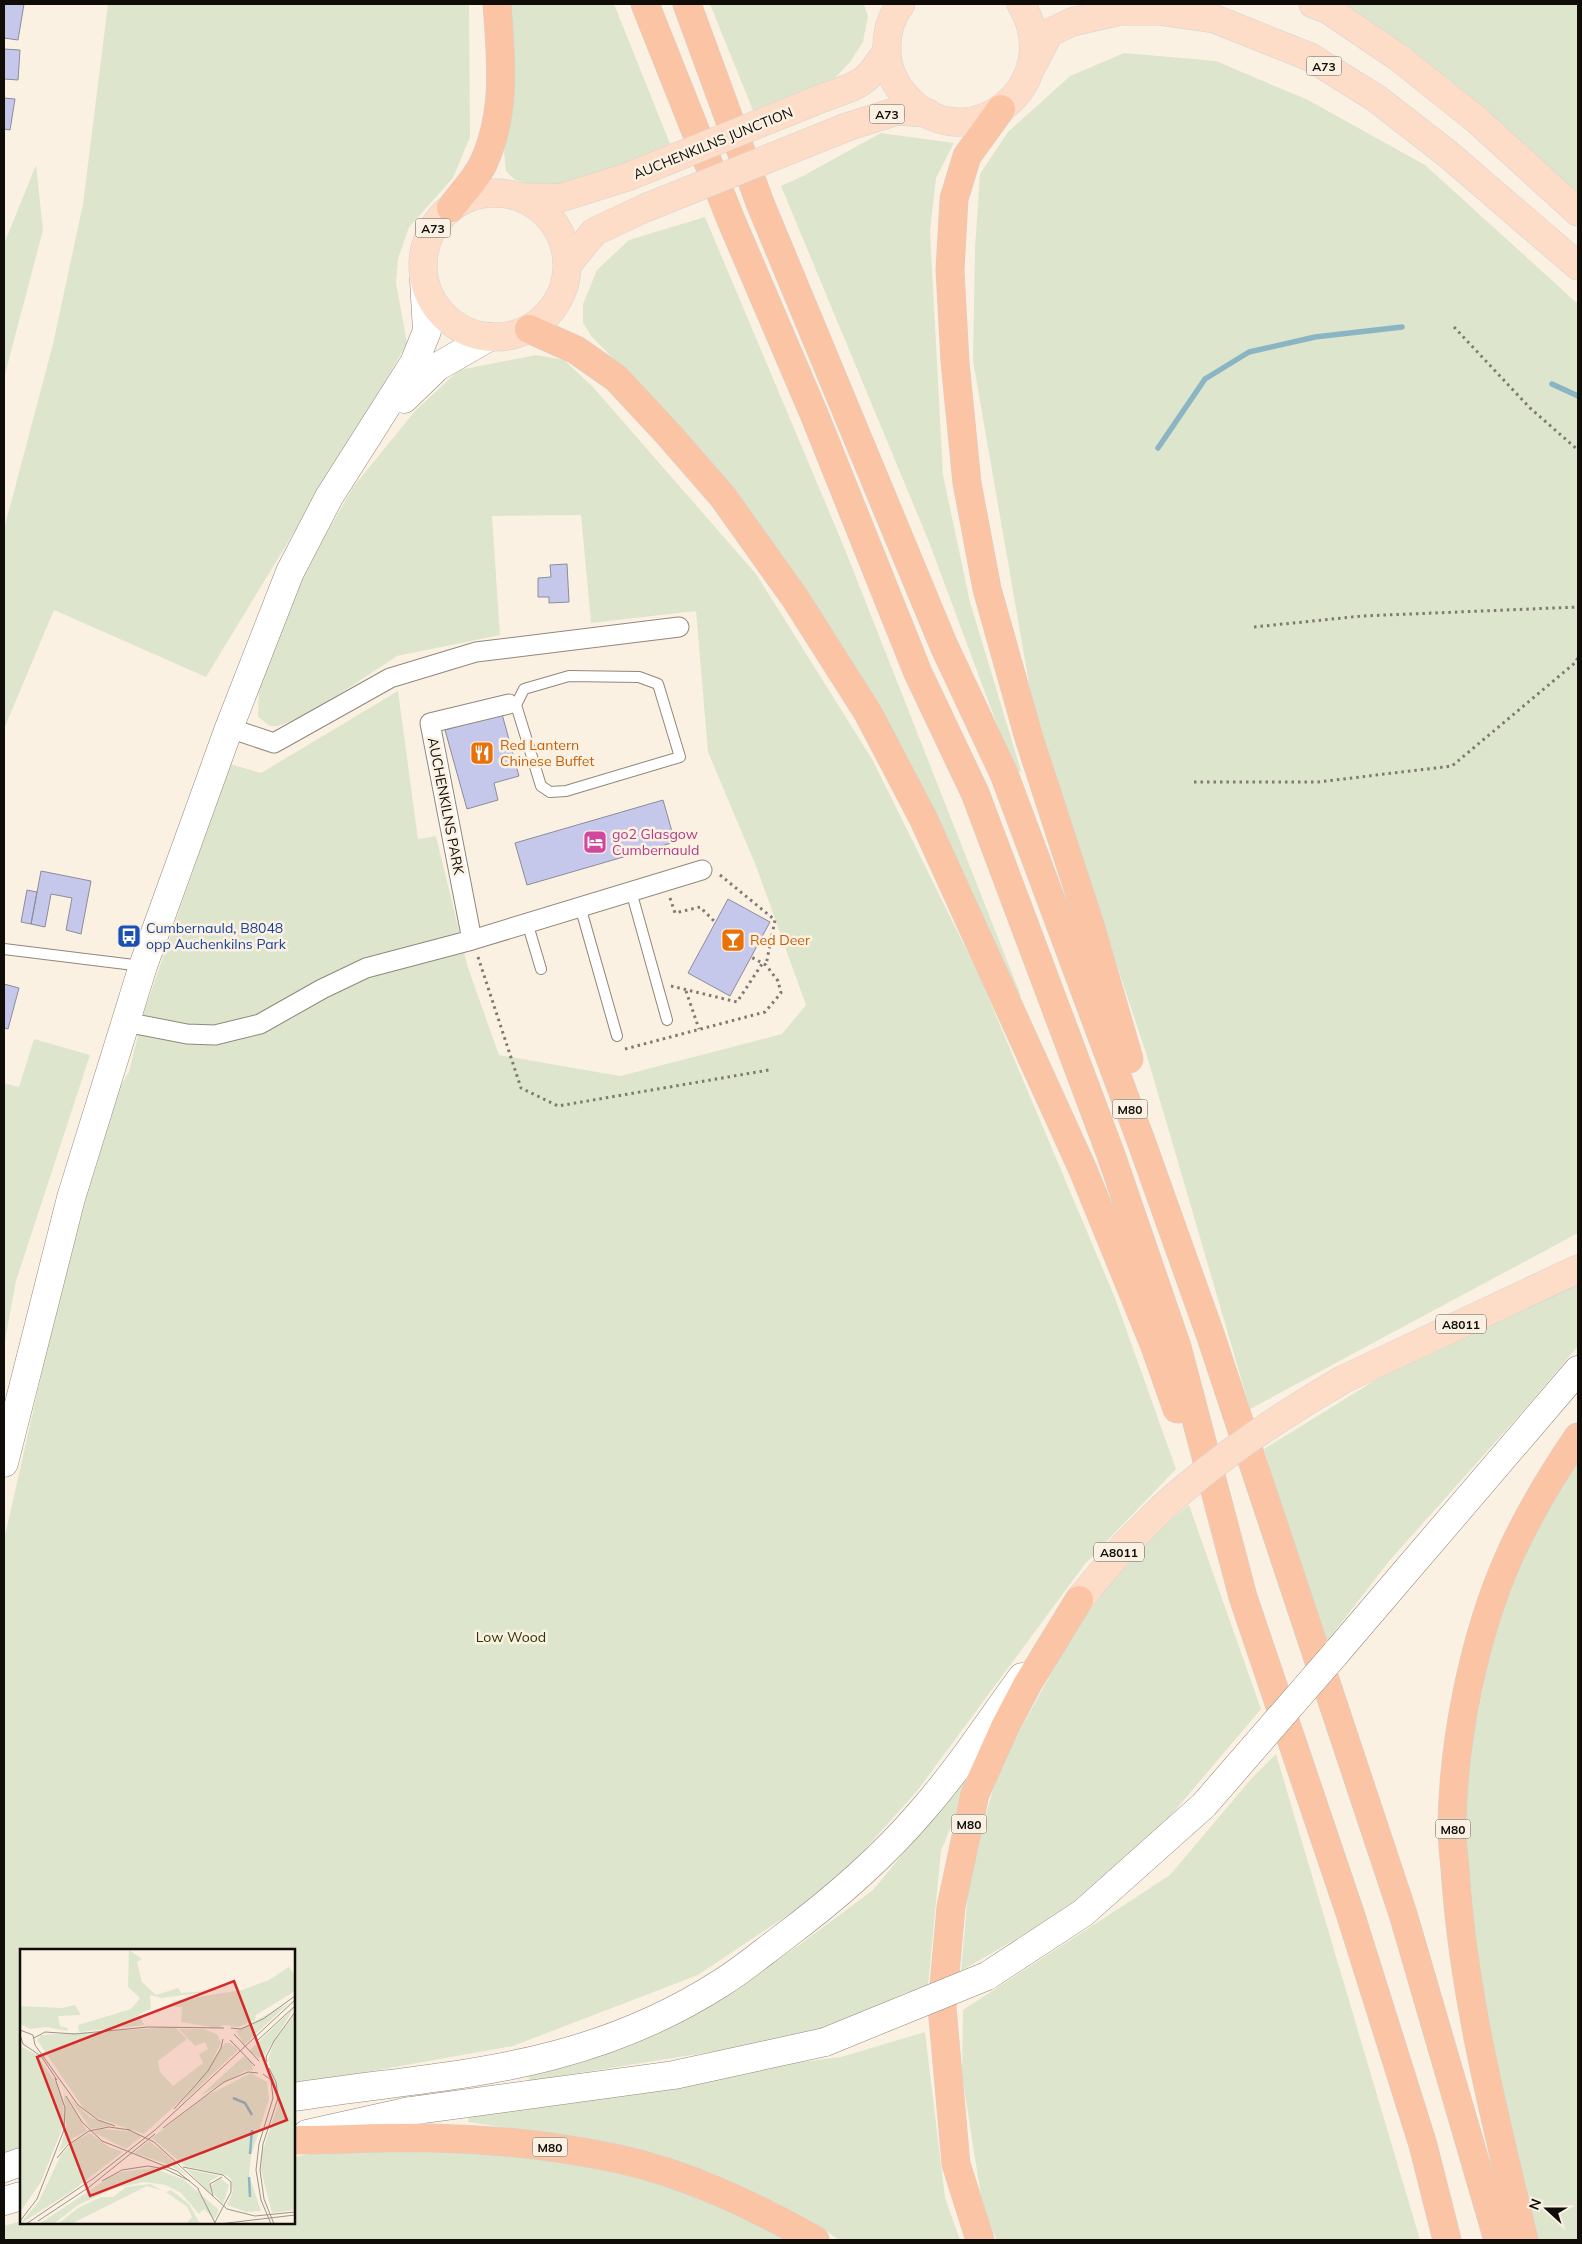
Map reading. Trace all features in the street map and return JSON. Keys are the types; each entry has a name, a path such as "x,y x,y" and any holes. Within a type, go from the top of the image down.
{"highway":[{"path":"451,208 483,165 499,112 501,63 497,4"},
{"name":"M80","path":"645,4 731,220 814,414 918,673 975,793 1111,1156 1177,1347 1243,1597 1350,1913 1423,2145 1447,2240"},
{"name":"M80","path":"687,4 760,202 944,646 1004,774 1086,989 1210,1334 1404,1914 1498,2240"},
{"path":"1001,109 967,156 954,199 950,270 955,362 967,483 987,589 1029,738 1090,925 1210,1334"},
{"path":"529,329 576,350 616,378 669,435 722,497 794,598 868,713 923,818 1083,1170 1154,1344 1243,1597"},
{"name":"M80","path":"1524,2240 1480,2052 1460,1931 1453,1818 1459,1743 1476,1649 1509,1558 1551,1477 1578,1437"},
{"name":"M80","path":"980,2240 956,2164 942,2007 951,1906 975,1794 1005,1727 1027,1685 1079,1600"},
{"name":"M80","path":"295,2138 430,2138 486,2141 548,2147 620,2159 676,2176 734,2198 815,2240"}],"main road":[{"name":"AUCHENKILNS JUNCTION","path":"901,4 891,21 887,36 886,51 895,81 915,105 942,119 957,121 987,116 1001,109 1015,97 1026,81 1033,64 1035,44 1033,29 1021,4"},
{"path":"1313,4 1327,9 1398,57 1477,120 1578,212"},
{"name":"A73","path":"1033,64 1049,33 1072,22 1120,11 1159,11 1215,19 1310,57 1377,99 1449,155 1578,266"},
{"name":"AUCHENKILNS JUNCTION","path":"521,197 540,208 554,224 564,243 567,264 565,284 557,302 545,318 529,329 510,336 489,338 467,332 447,320 432,302 424,280 423,260 427,240 437,222 451,208 472,196 497,193 521,197 560,198 627,177 860,84 872,74 886,51"},
{"name":"AUCHENKILNS JUNCTION","path":"567,264 594,232 645,208 847,127 898,111 928,113"},
{"path":"4,1464 71,1198 143,966 229,728 290,572 329,496 375,427 414,363 427,331 424,280"},
{"path":"375,427 437,367 489,338"},
{"path":"1456,1326 1578,1255"},
{"name":"A8011","path":"1079,1600 1124,1546 1162,1508 1189,1484 1257,1432 1344,1379 1578,1269"},
{"path":"295,2138 410,2111 674,2075 825,2042 987,1976 1083,1912 1204,1805 1578,1370"},
{"path":"295,2098 469,2073 558,2054 639,2025 676,2008 720,1984 810,1917 863,1873 890,1846 957,1768 1079,1600"},
{"path":"4,2168 20,2162"},
{"path":"4,2202 20,2196"}],"street":[{"path":"229,728 274,743 390,678 476,652 679,627"},
{"name":"AUCHENKILNS PARK","path":"472,940 430,723 512,705"},
{"path":"125,1022 187,1034 215,1035 260,1024 322,989 366,968 472,940 631,890 702,870"}],"lane":[{"path":"568,676 639,677 658,684 680,757 566,791 550,792 541,786 512,705 524,689 568,676"},
{"path":"631,890 667,1020"},
{"path":"580,906 617,1036"},
{"path":"527,922 541,969"},
{"path":"4,949 143,966"}],"path":[{"path":"1454,327 1530,408 1578,450"},
{"path":"1254,627 1362,616 1578,607"},
{"path":"1194,782 1318,782 1452,766 1576,662 1578,656"},
{"path":"656,981 686,991 737,1002 764,964 775,920 711,868 702,870"},
{"path":"665,881 675,913 700,907 715,922"},
{"path":"472,940 521,1088 558,1106 769,1070"},
{"path":"617,1036 619,1050 765,1012 781,993 778,981 764,964 751,957"},
{"path":"686,991 700,1029"}],"green space":[{"path":"108,4 469,4 470,137 453,178 409,227 398,259 396,283 407,343 377,396 206,677 54,610 4,729 4,529 53,344 83,204"},
{"path":"506,4 614,4 671,146 602,173 543,188 515,180 506,171 504,153 508,120"},
{"path":"710,4 864,4 868,16 863,42 850,62 835,78 754,113"},
{"path":"1336,4 1578,4 1578,200"},
{"path":"1124,53 1216,61 1308,100 1425,165 1578,304 1578,1233 1250,1409 1147,1056 1035,718 973,361 975,247 980,174 1008,132 1070,76"},
{"path":"881,133 954,143 936,178 930,231 943,475 970,602 1021,771 1015,773 929,542 781,186"},
{"path":"36,165 43,230 4,378 4,244"},
{"path":"705,217 844,547 1021,996 1014,995 914,786 664,410 592,337 583,323 583,304 597,270 629,240"},
{"name":"Low Wood","path":"536,355 564,360 593,387 756,574 872,759 978,973 1115,1298 1176,1469 1085,1564 917,1791 834,1884 698,1975 513,2046 295,2085 295,1949 20,1949 20,2148 4,2153 4,1540 84,1186 117,1092 129,1072 143,1015 230,764 261,773 398,691 418,839 436,836 468,968 499,1055 620,1076 782,1034 806,1005 756,866 708,752 696,611 591,623 581,515 492,516 500,635 397,656 309,714 278,726 270,726 258,717 259,688 296,586 354,486 415,411 459,370"},
{"path":"34,1039 90,1055 16,1281 4,1346 4,1083 19,1087"},
{"path":"1578,1282 1578,1346 1524,1410 1390,1560 1324,1645 1264,1449 1400,1365"},
{"path":"1578,1456 1578,2240 1532,2240 1473,1973 1465,1850 1465,1777 1496,1623 1545,1506"},
{"path":"1189,1505 1261,1709 1161,1827 1059,1914 961,1971 970,1871 999,1768 1088,1607 1162,1527"},
{"path":"1276,1754 1420,2240 997,2240 984,2215 962,2076 963,2010 1170,1875 1251,1779"},
{"path":"975,1767 941,1851 928,1986 902,1994 841,2024 742,2047 529,2081 528,2073 699,2010 798,1946 873,1890"},
{"path":"925,2032 945,2198 960,2240 839,2240 819,2226 711,2175 631,2147 468,2122 470,2113 753,2068 841,2057"},
{"path":"345,2147 555,2155 676,2189 772,2230 786,2240 4,2240 4,2226 20,2221 20,2224 295,2224 295,2157"}],"building":[{"path":"4,4 24,4 18,40 4,38"},
{"path":"4,49 20,50 18,80 4,79"},
{"path":"4,98 15,99 10,130 4,129"},
{"path":"567,564 569,602 549,603 549,597 538,597 538,578 551,577 550,565"},
{"name":"Red Lantern Chinese Buffet","path":"502,714 519,776 494,783 498,800 467,809 445,730"},
{"name":"go2 Glasgow Cumbernauld","path":"663,800 675,842 527,885 515,843"},
{"path":"41,871 91,881 81,934 66,930 72,898 51,894 45,927 31,924"},
{"path":"27,890 37,892 31,924 21,922"},
{"name":"Red Deer","path":"728,899 770,922 730,996 688,973"},
{"path":"4,984 19,988 8,1029 4,1028"}],"waterway":[{"path":"1158,448 1205,379 1249,352 1315,337 1402,327"},
{"path":"1552,384 1578,396"}],"place":[{"name":"Red Lantern Chinese Buffet","path":"482,753"},
{"name":"go2 Glasgow Cumbernauld","path":"595,842"},
{"name":"Cumbernauld, B8048 opp Auchenkilns Park","path":"129,936"},
{"name":"Red Deer","path":"733,940"}]}
